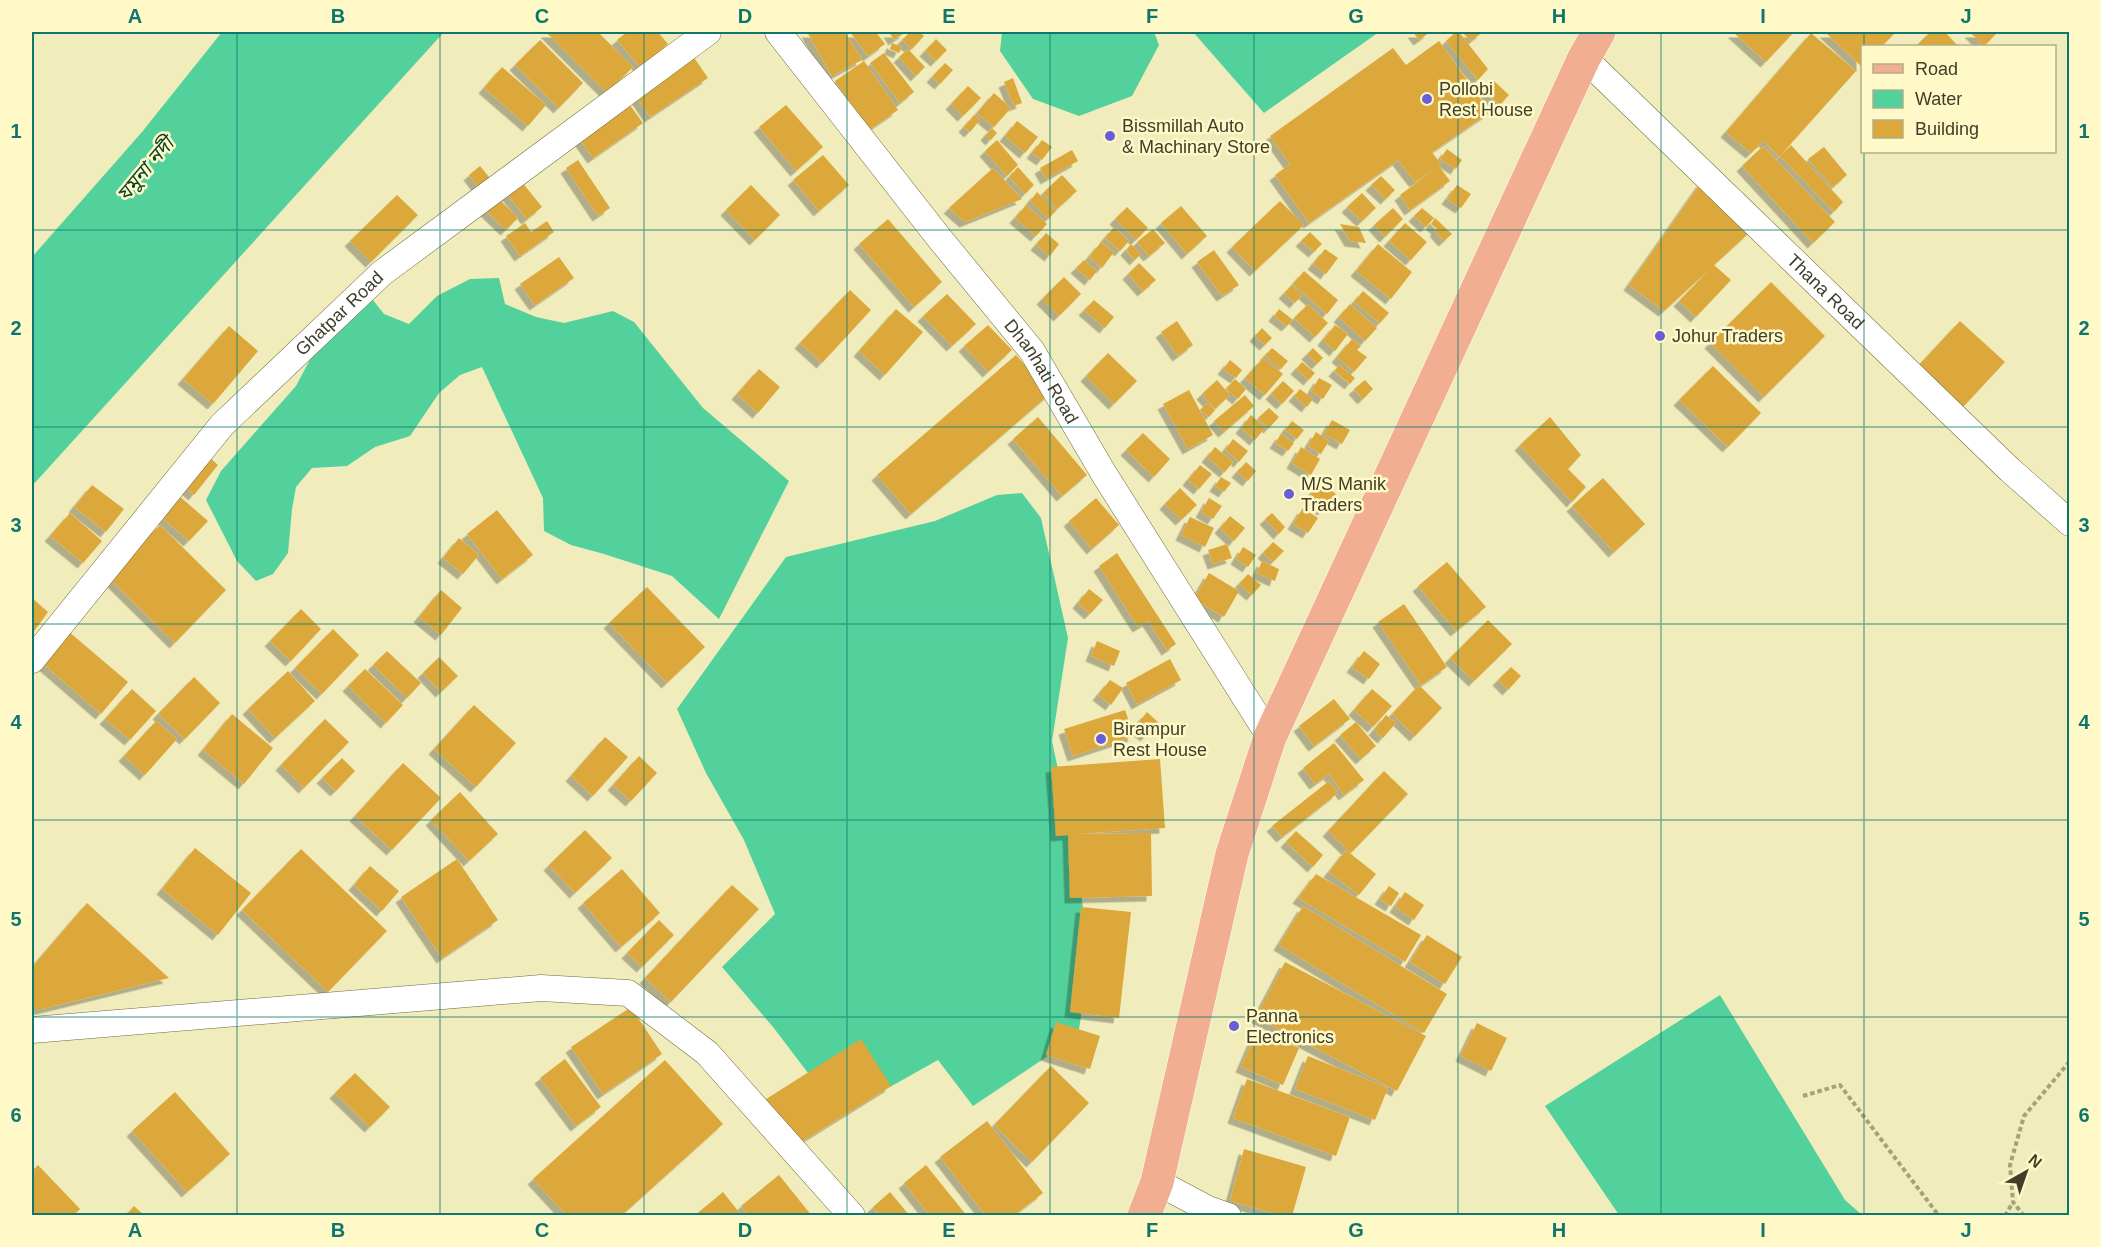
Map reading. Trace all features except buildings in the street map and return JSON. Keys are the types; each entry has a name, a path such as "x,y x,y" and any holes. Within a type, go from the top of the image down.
{"main road":[{"path":"1144,1215 1157,1182 1232,854 1270,736 1591,45"}],"street":[{"name":"Ghatpar Road","path":"32,660 222,425 382,273 708,32"},
{"name":"Dhanhati Road","path":"778,32 940,239 1032,351 1104,474 1270,736"},
{"name":"Thana Road","path":"1591,45 1993,453 2070,523"},
{"path":"32,1030 541,988 628,993 707,1053 852,1215"},
{"path":"1157,1182 1208,1209 1228,1215"}],"path":[{"path":"2024,1215 2013,1202 2010,1165 2024,1116 2070,1061"},
{"path":"1803,1096 1840,1085 1939,1215"},
{"path":"2005,1215 2013,1202"}],"water":[{"name":"যমুনা নদী","path":"222,32 444,32 32,486 32,257 142,132"},
{"path":"1002,32 1154,32 1159,45 1132,96 1079,116 1033,99 1000,51"},
{"path":"1193,32 1379,32 1264,113"},
{"path":"499,278 505,304 536,317 564,323 613,311 634,322 703,408 789,481 719,619 672,576 571,545 544,531 543,498 482,367 460,375 439,393 410,436 375,447 347,466 312,468 296,487 288,553 273,574 256,581 237,561 206,500 221,471 296,386 313,354 369,295 384,314 409,324 437,296 470,279"},
{"path":"1022,493 1041,518 1068,638 1052,741 1078,864 1089,964 1078,1036 973,1106 938,1060 840,1115 773,1027 722,967 775,914 744,840 706,773 677,709 786,557 935,521 997,495"},
{"path":"1720,995 1845,1200 1862,1215 1619,1215 1545,1106"}],"place":[{"name":"Pollobi Rest House","path":"1427,99"},
{"name":"Bissmillah Auto & Machinary Store","path":"1110,136"},
{"name":"Johur Traders","path":"1660,336"},
{"name":"M/S Manik Traders","path":"1289,494"},
{"name":"Birampur Rest House","path":"1101,739"},
{"name":"Panna Electronics","path":"1234,1026"}]}
